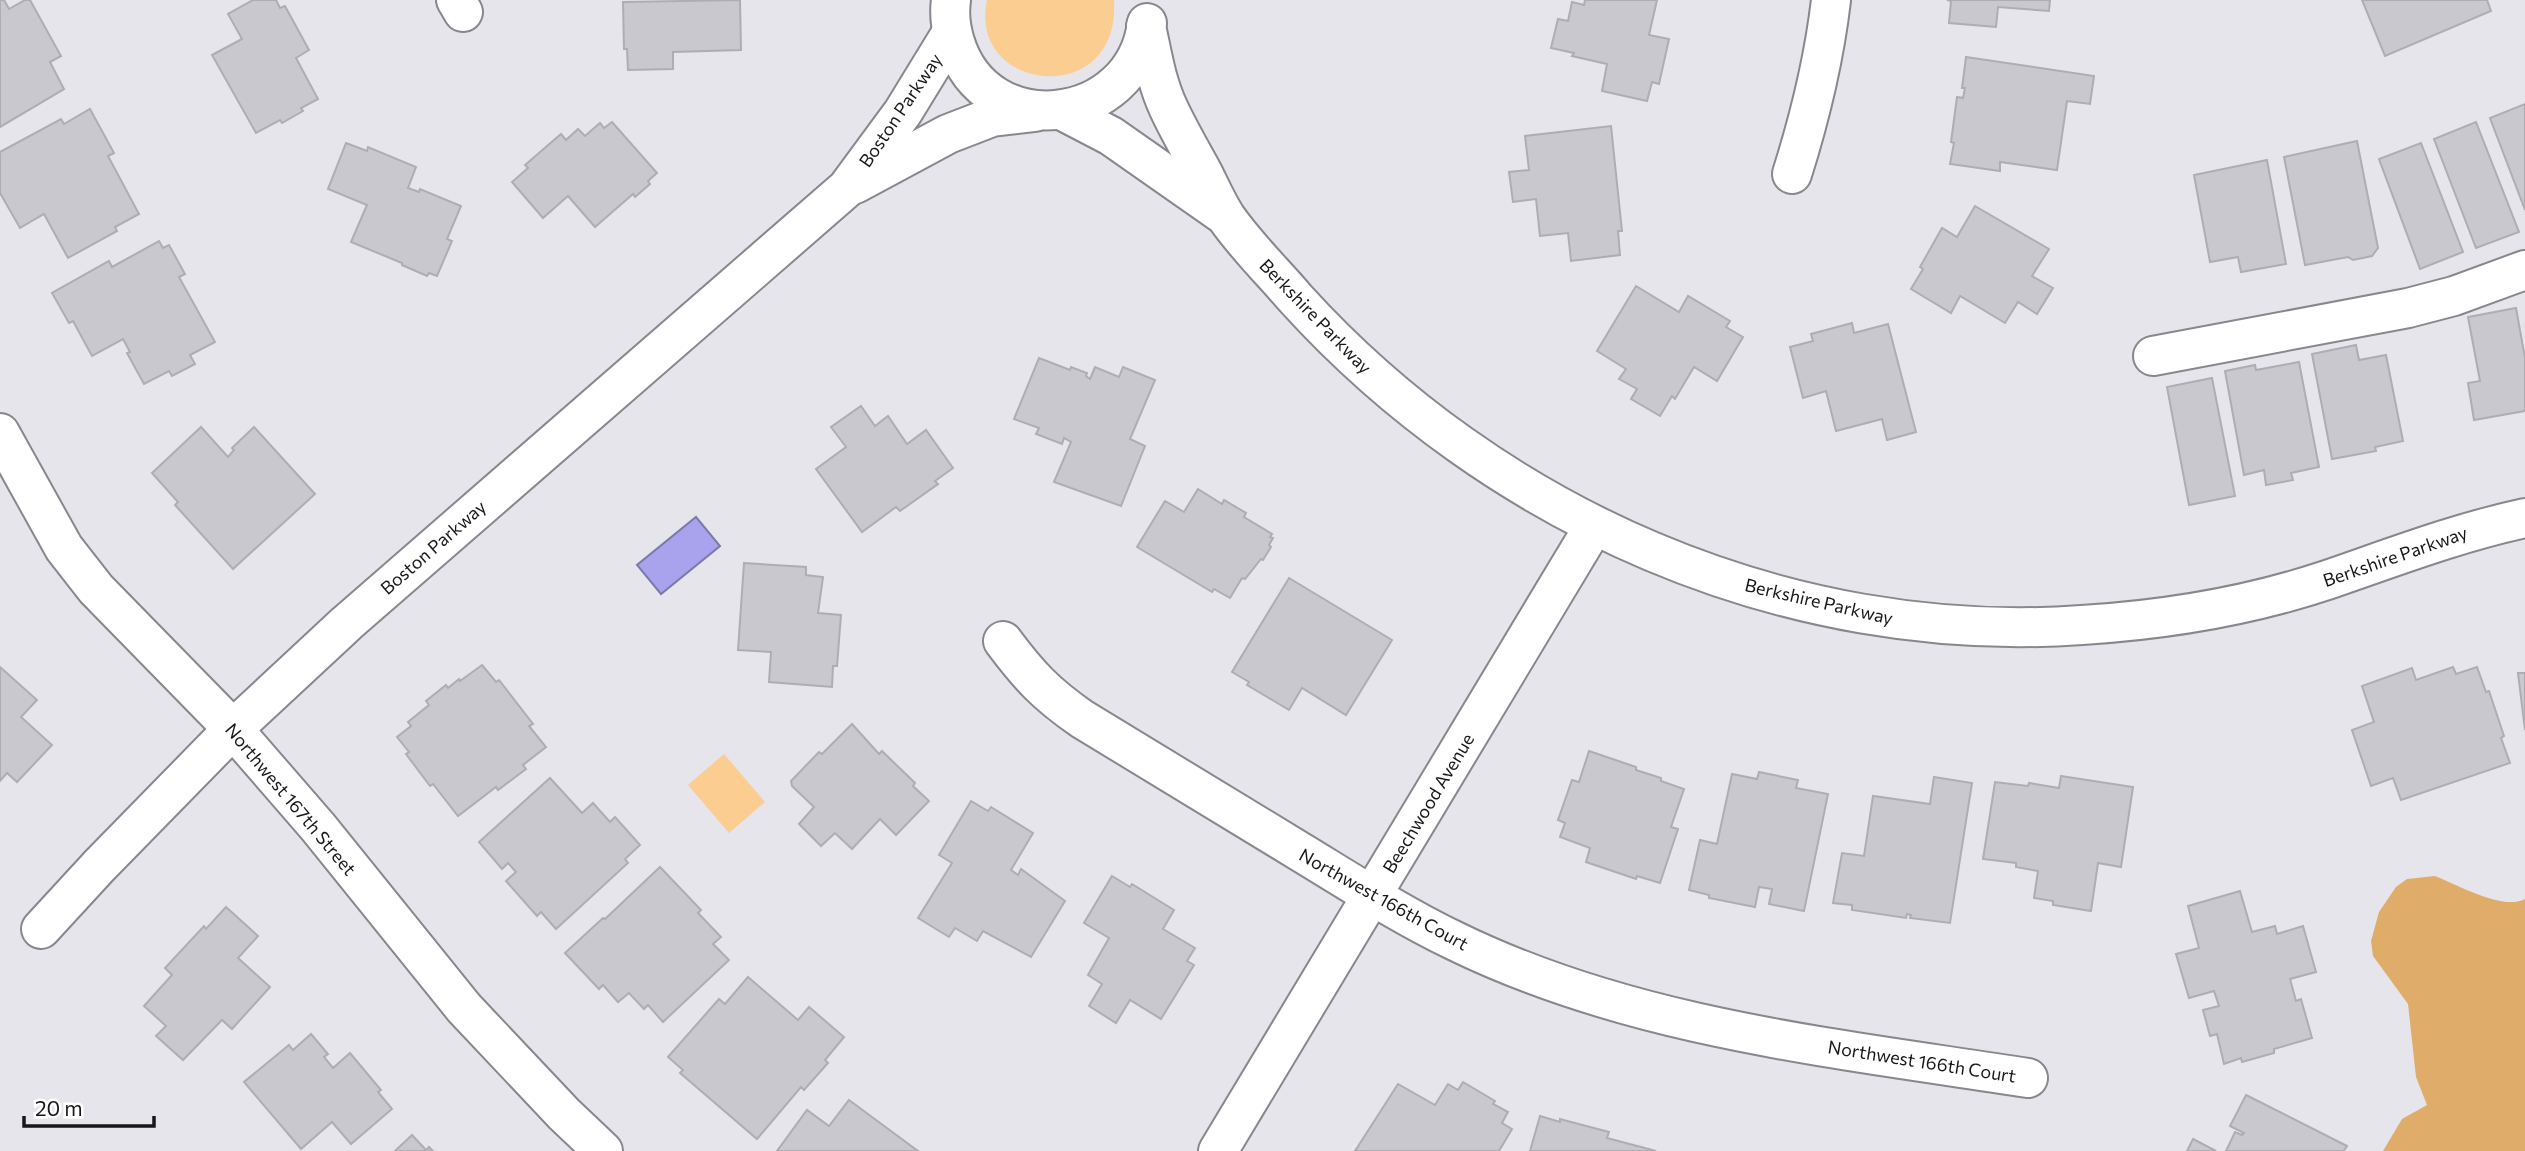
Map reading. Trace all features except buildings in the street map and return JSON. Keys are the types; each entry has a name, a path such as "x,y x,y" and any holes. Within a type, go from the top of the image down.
{"street":[{"path":"1792,174 1810,117 1831,0"},
{"name":"Boston Parkway","path":"41,929 233,729 347,622 847,188 948,134 992,117 1051,111 1088,103 1110,91 1127,72 1140,50 1147,7"},
{"name":"Berkshire Parkway","path":"1147,7 1154,66 1167,105 1226,216 1322,327 1385,387 1450,439 1520,486 1594,526 1668,559 1745,586 1813,603 1910,621 1996,627 2093,624 2165,617 2247,602 2324,581 2475,529 2525,518"},
{"name":"Boston Parkway","path":"847,188 903,111 952,16"},
{"name":"Berkshire Parkway","path":"952,16 959,56 973,77 991,94 1014,105 1051,111 1111,136 1226,216"},
{"path":"2153,356 2408,308 2454,296 2525,270"},
{"name":"Northwest 167th Street","path":"0,433 64,548 96,589 233,729 318,827 464,1008 564,1114 603,1151"},
{"name":"Beechwood Avenue","path":"1218,1151 1594,526"},
{"name":"Northwest 166th Court","path":"1003,640 1032,679 1054,700 1372,896 1455,941 1530,973 1612,1000 1696,1022 1781,1040 2028,1078"}],"shaded area":[{"path":"987,0 1114,0 1110,35 1094,59 1072,73 1046,76 1020,70 999,55 987,31"},
{"path":"696,517 720,546 661,594 637,565"},
{"path":"724,754 765,802 729,833 688,785"},
{"path":"2435,876 2493,899 2516,902 2525,899 2525,1151 2383,1151 2402,1119 2427,1105 2416,1077 2408,1004 2373,956 2371,941 2379,912 2396,887 2407,879"}]}
